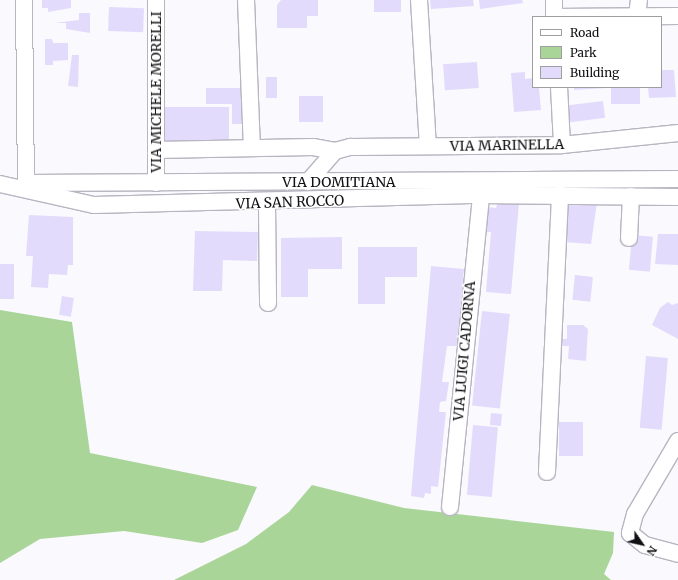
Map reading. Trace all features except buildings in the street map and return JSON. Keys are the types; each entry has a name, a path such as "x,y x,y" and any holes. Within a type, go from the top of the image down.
{"street":[{"path":"24,0 26,183"},
{"name":"VIA MICHELE MORELLI","path":"156,0 156,184"},
{"path":"246,0 252,148"},
{"path":"419,0 428,146"},
{"path":"554,0 554,16"},
{"path":"639,0 637,16 678,16"},
{"path":"559,88 562,145"},
{"name":"VIA MARINELLA","path":"156,150 326,147 335,151 350,147 562,145 678,133"},
{"path":"329,182 335,151"},
{"path":"308,182 335,151"},
{"name":"VIA DOMITIANA","path":"0,183 156,184 678,180"},
{"name":"VIA SAN ROCCO","path":"0,183 94,205 268,203 481,195 560,194 678,197"},
{"path":"92,183 94,205"},
{"path":"547,472 560,194"},
{"name":"VIA LUIGI CADORNA","path":"450,507 481,195"},
{"path":"629,238 631,196"},
{"path":"268,203 268,303"},
{"path":"678,441 635,514 630,533 645,545 678,554"}],"green space":[{"path":"0,310 72,322 90,453 257,487 238,530 202,543 124,531 40,539 0,563"},
{"path":"312,485 404,508 614,532 613,553 604,574 611,580 174,580 246,544 289,512"}]}
